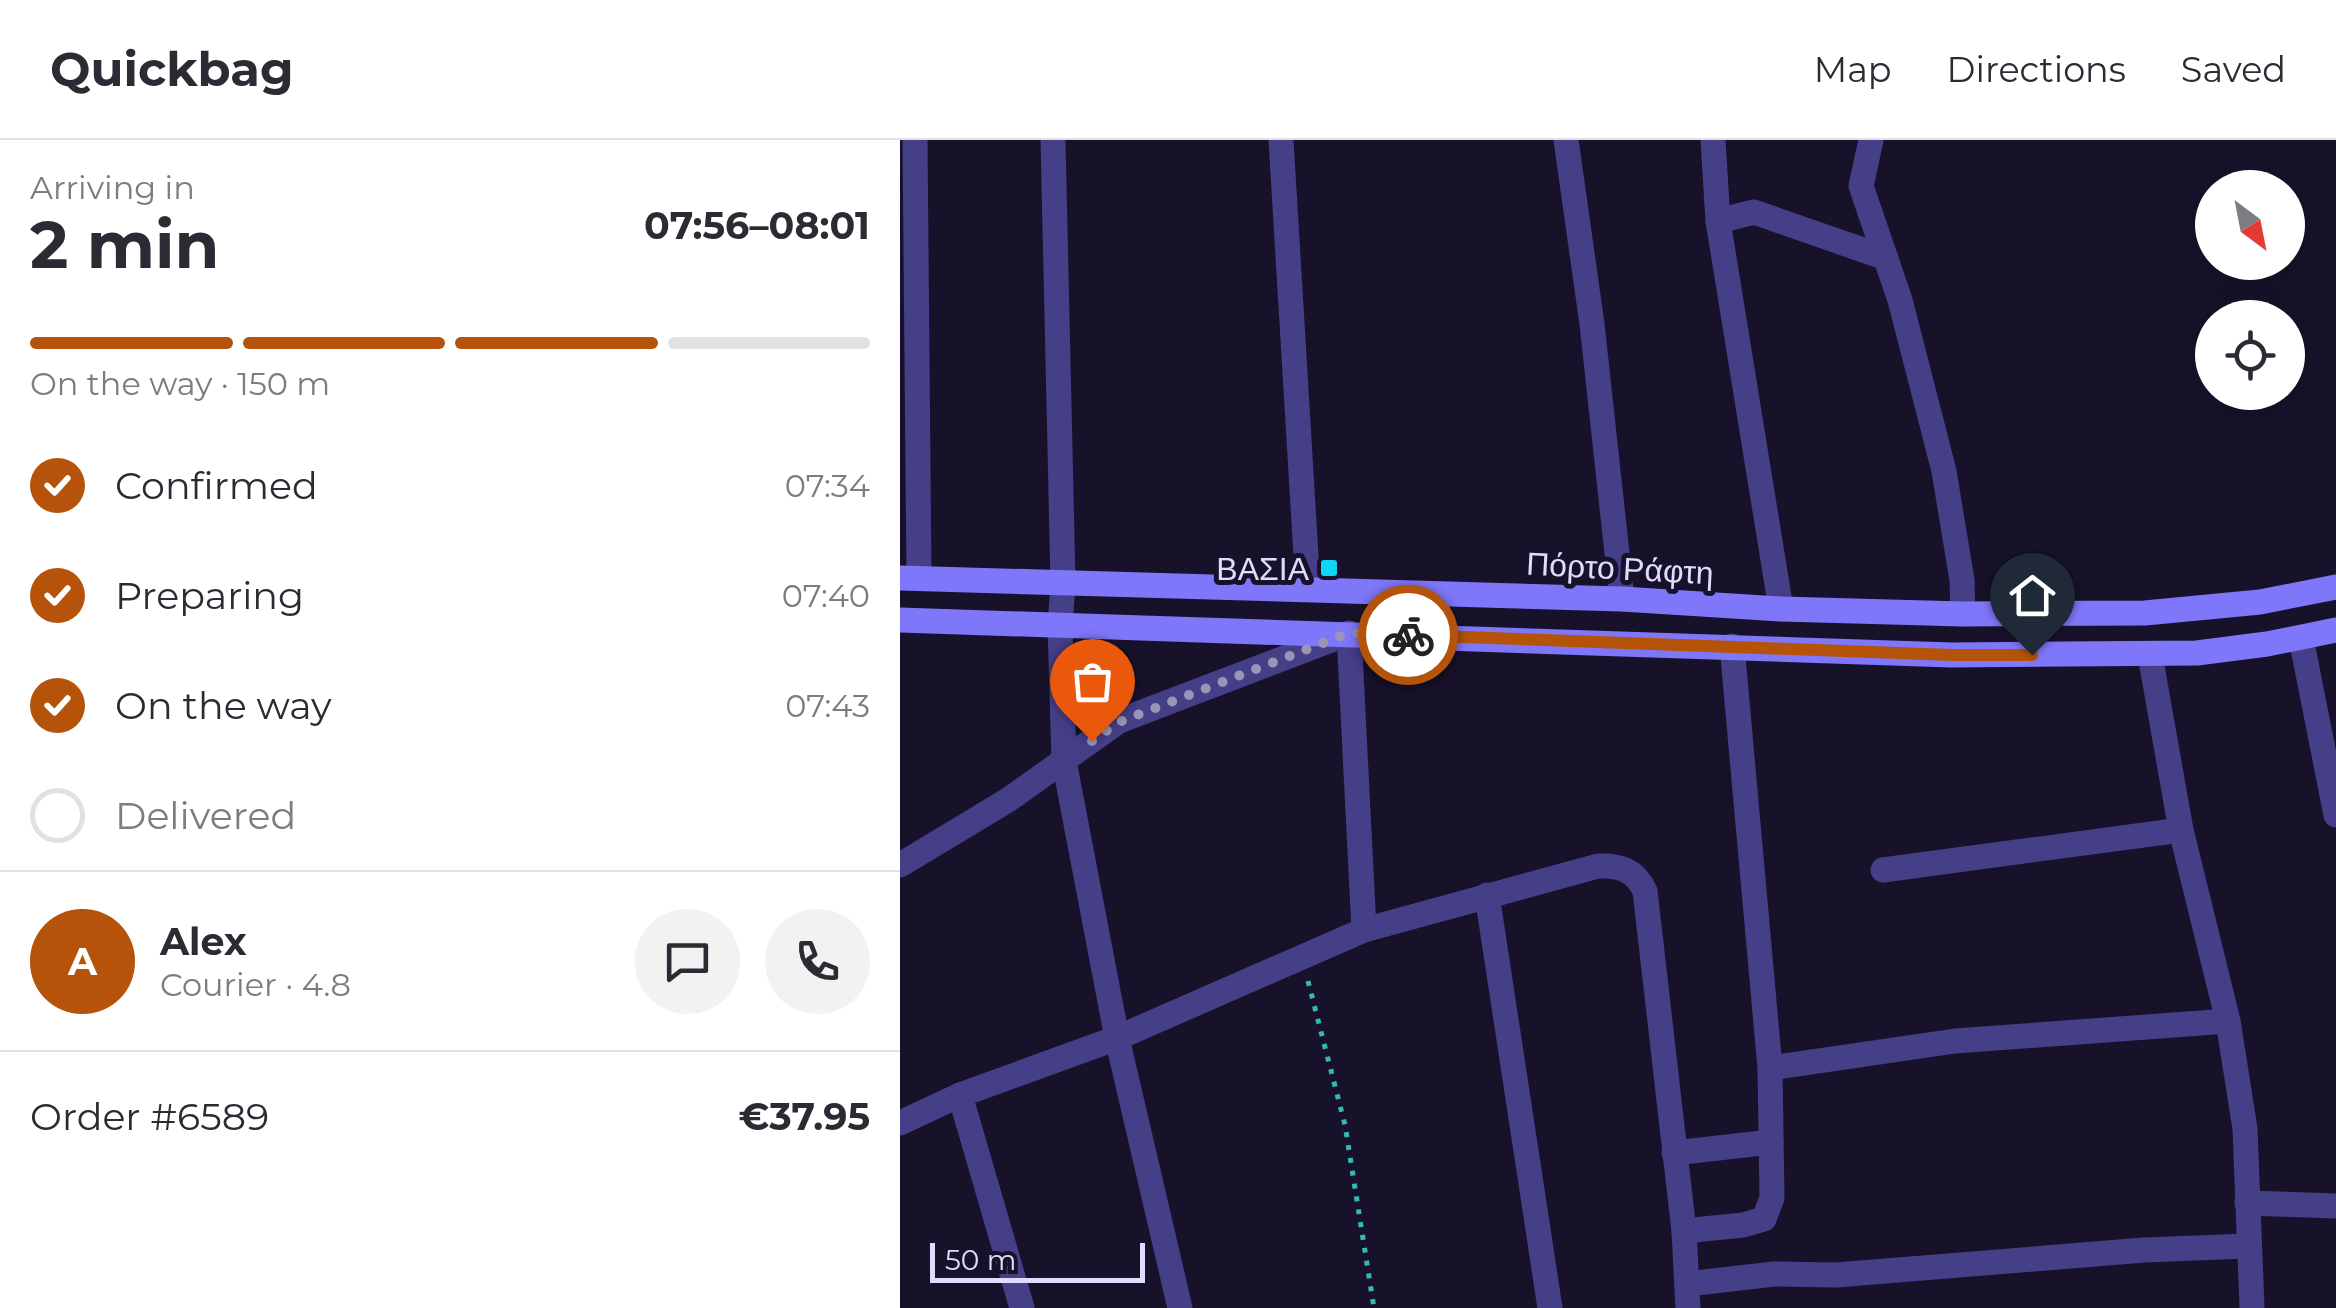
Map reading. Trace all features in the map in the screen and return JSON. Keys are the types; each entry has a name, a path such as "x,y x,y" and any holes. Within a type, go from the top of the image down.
{"main road":[{"name":"Πόρτο Ράφτη","path":"910,578 1622,599 1781,609 1963,614 2145,613 2260,602 2336,587"},
{"path":"900,620 1952,655 2150,655 2233,650 2336,630"}],"street":[{"path":"910,578 916,140"},
{"path":"1052,140 1064,761 1118,1038 1180,1308"},
{"path":"1281,140 1308,589"},
{"path":"1566,140 1592,324 1622,599"},
{"path":"1713,140 1718,222 1781,609"},
{"path":"1872,140 1861,186 1900,300 1944,472 1962,580 1963,614"},
{"path":"1718,222 1754,212 1886,258"},
{"path":"900,865 1008,800 1119,722 1349,633 1364,930"},
{"path":"2301,638 2336,815"},
{"path":"1684,1231 1764,1219 1772,1198 1770,1068 1732,646"},
{"path":"2150,655 2180,830 2228,1021 2245,1129 2252,1308"},
{"path":"1883,870 2180,830"},
{"path":"900,1123 960,1095 1118,1038 1364,930 1598,866 1613,866 1629,870 1645,891 1688,1296 1774,1274 1836,1275 2144,1250 2248,1246"},
{"path":"1487,895 1550,1308"},
{"path":"1770,1068 1955,1041 2228,1021"},
{"path":"960,1095 1022,1308"},
{"path":"1674,1153 1770,1142"},
{"path":"2247,1202 2336,1206"}],"path":[{"path":"1302,959 1345,1125 1374,1308"}],"way so far":[{"path":"1092,741 1119,722 1349,633 1408,635"}],"place":[{"name":"ΒΑΣΙΑ","path":"1329,568"}],"route":[{"path":"1408,635 2032,655"}]}
